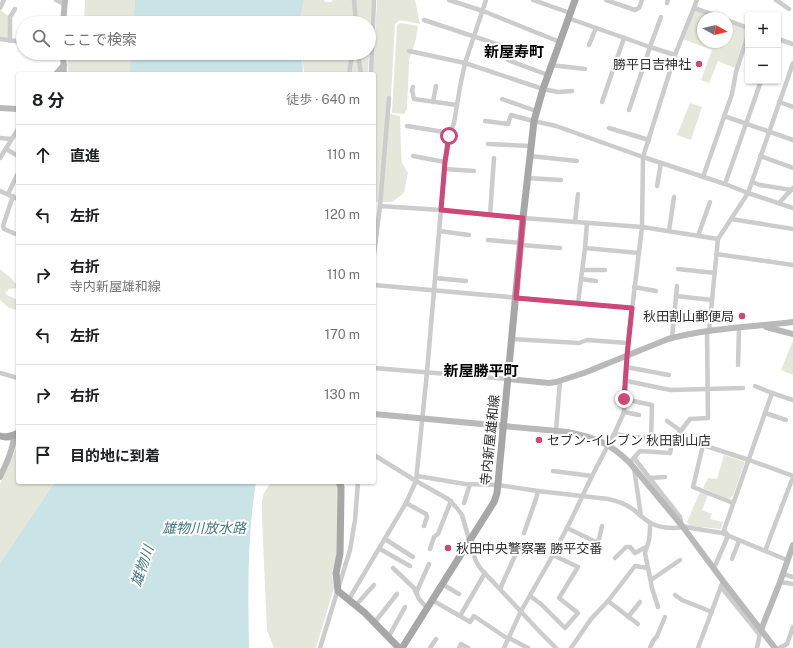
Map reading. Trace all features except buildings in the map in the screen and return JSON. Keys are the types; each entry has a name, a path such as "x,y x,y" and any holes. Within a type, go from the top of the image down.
{"main road":[{"name":"寺内新屋雄和線","path":"338,591 375,622 401,648 494,502 498,485 523,218 534,121 543,89 575,0"},
{"path":"0,436 8,437 16,434"},
{"path":"338,591 336,573 340,554 340,484"}],"street":[{"path":"0,8 4,0"},
{"path":"56,0 64,2 63,16"},
{"path":"354,0 355,16"},
{"path":"373,16 374,0"},
{"path":"449,0 517,24 560,42"},
{"path":"349,600 406,503 416,479 427,372 445,162 465,63 486,0"},
{"path":"533,0 596,28 675,55"},
{"path":"606,0 618,2 635,10 638,8 642,0"},
{"path":"504,648 521,611 567,528 624,412 628,343 642,227 643,157 675,55 697,0"},
{"path":"776,0 790,9"},
{"path":"694,8 705,12"},
{"path":"10,41 10,18 15,9"},
{"path":"629,110 661,17"},
{"path":"424,20 512,49"},
{"path":"733,22 745,27"},
{"path":"590,45 596,28"},
{"path":"602,102 624,38"},
{"path":"0,40 16,41"},
{"path":"781,40 793,44"},
{"path":"703,177 732,94 736,72 745,43"},
{"path":"409,52 465,63 543,89 558,92 572,91"},
{"path":"64,60 64,72"},
{"path":"349,72 352,60"},
{"path":"359,60 362,72"},
{"path":"371,72 372,60"},
{"path":"508,60 548,75"},
{"path":"641,516 633,463 640,451 670,453 672,442 690,419 708,418 708,331 718,239 748,193 793,63"},
{"path":"552,64 585,69"},
{"path":"58,72 64,65"},
{"path":"725,184 760,84"},
{"path":"433,102 436,86"},
{"path":"413,87 412,90 414,98 457,105"},
{"path":"376,239 389,98"},
{"path":"502,99 536,111"},
{"path":"779,102 793,107"},
{"path":"0,108 16,109"},
{"path":"485,121 508,124 511,115 556,126 793,208"},
{"path":"724,116 793,140"},
{"path":"407,126 450,133"},
{"path":"609,128 648,140"},
{"path":"0,158 16,132"},
{"path":"0,138 11,139"},
{"path":"488,144 531,146"},
{"path":"6,149 16,155"},
{"path":"413,156 445,162"},
{"path":"530,156 577,161"},
{"path":"760,156 793,168"},
{"path":"490,215 494,158"},
{"path":"657,186 661,163"},
{"path":"445,169 474,171"},
{"path":"16,178 10,195 3,226 4,229 16,234"},
{"path":"527,178 561,180"},
{"path":"752,182 760,185 792,189"},
{"path":"778,203 792,189"},
{"path":"0,191 16,198"},
{"path":"576,222 578,194"},
{"path":"669,231 674,197"},
{"path":"698,236 710,202"},
{"path":"380,206 441,210 587,224 642,227 718,239"},
{"path":"731,219 792,227"},
{"path":"578,303 587,224"},
{"path":"439,231 469,235"},
{"path":"488,240 560,248"},
{"path":"585,248 638,253"},
{"path":"716,254 793,265"},
{"path":"678,269 715,272"},
{"path":"582,270 604,270"},
{"path":"435,278 466,281"},
{"path":"581,279 596,281"},
{"path":"376,285 632,308"},
{"path":"672,338 677,286"},
{"path":"634,287 656,291"},
{"path":"676,296 712,300"},
{"path":"376,368 549,383 560,381 672,338 708,331 793,322"},
{"path":"762,326 793,334"},
{"path":"738,365 739,328"},
{"path":"512,339 579,344 587,340 628,343"},
{"path":"626,368 669,375"},
{"path":"0,373 16,377"},
{"path":"556,431 560,381"},
{"path":"627,381 665,389 707,390 743,388"},
{"path":"755,386 793,400"},
{"path":"728,536 724,530 772,393"},
{"path":"624,399 652,405 651,440"},
{"path":"624,412 639,415"},
{"path":"765,413 786,420"},
{"path":"376,414 556,431 578,434 597,440 608,445 633,463 650,478 680,518 683,526"},
{"path":"667,421 681,431"},
{"path":"0,477 16,434"},
{"path":"614,434 672,442"},
{"path":"734,503 693,486 703,445 793,476 765,551"},
{"path":"376,456 416,479 451,502 462,515 476,561 480,568 553,647"},
{"path":"633,463 714,568 722,584 760,633 775,648"},
{"path":"553,471 592,476"},
{"path":"650,478 666,478"},
{"path":"416,479 498,485 608,499 628,506 650,523 662,527 677,528 683,526 716,532 787,560"},
{"path":"320,648 350,550 355,520 358,484"},
{"path":"464,503 470,484"},
{"path":"524,532 538,491"},
{"path":"430,549 434,537 438,534 451,502"},
{"path":"406,503 426,514 427,518 424,526"},
{"path":"650,523 645,553 658,607"},
{"path":"567,528 596,542 599,539 602,526"},
{"path":"714,568 728,536"},
{"path":"385,539 413,557"},
{"path":"732,559 739,540"},
{"path":"757,648 760,633 793,545"},
{"path":"615,558 626,546 630,547 635,552 646,547"},
{"path":"380,549 410,566"},
{"path":"500,589 518,549"},
{"path":"530,596 541,604 565,628 578,613 559,598 578,567 553,555"},
{"path":"651,580 680,560"},
{"path":"416,593 429,564"},
{"path":"571,648 591,619 608,601 635,566 648,568"},
{"path":"393,568 414,588 419,598 427,608"},
{"path":"460,616 485,573"},
{"path":"783,574 793,577"},
{"path":"780,582 793,584"},
{"path":"442,584 459,594"},
{"path":"698,648 722,584"},
{"path":"356,605 374,585"},
{"path":"375,622 397,594"},
{"path":"675,595 682,600 712,612"},
{"path":"432,600 470,622 474,616 508,638 528,648"},
{"path":"608,601 638,624"},
{"path":"628,617 640,602"},
{"path":"388,636 405,607"},
{"path":"650,648 665,617"},
{"path":"779,648 787,644 793,627"},
{"path":"430,648 436,638"},
{"path":"458,648 461,644 468,648"}],"shaded area":[{"path":"85,0 135,0 134,16 84,16"},
{"path":"304,0 323,0 326,2 331,2 333,0 372,0 371,16 301,16"},
{"path":"377,0 415,0 420,24 400,20 395,24 390,114 400,116 402,163 408,173 404,193 392,202 376,202 376,72 373,72 374,60 376,60"},
{"path":"0,10 10,17 10,41 0,39"},
{"path":"694,10 700,12 697,12 697,44 683,39"},
{"path":"401,23 418,26 416,39 409,60 407,109 404,114 392,113 397,25"},
{"path":"733,24 745,29 745,36 735,68 718,61 709,83 701,80 712,50 707,48 733,48"},
{"path":"67,60 130,60 129,72 68,72"},
{"path":"303,60 369,60 368,72 304,72"},
{"path":"690,103 702,107 691,140 677,135"},
{"path":"0,269 16,283 16,288 9,289 5,293 16,299 16,310 9,308 0,300"},
{"path":"793,341 793,375 781,370"},
{"path":"16,448 16,484 54,484 0,563 0,484"},
{"path":"724,455 745,462 733,496 728,499 703,488 708,478 717,479"},
{"path":"270,484 336,484 338,486 337,555 332,571 334,588 316,648 274,648 267,630 262,519 262,500 264,493"},
{"path":"700,492 708,495 702,510 712,514 710,519 723,522 721,529 690,526 687,522"}],"water":[{"path":"135,0 304,0 301,16 134,16"},
{"path":"130,60 302,60 303,72 129,72"},
{"path":"54,484 256,484 251,523 248,586 249,648 0,648 0,563"}],"place":[{"name":"勝平日吉神社","path":"699,64"},
{"name":"秋田割山郵便局","path":"742,316"},
{"name":"セブン-イレブン 秋田割山店","path":"539,440"},
{"name":"秋田中央警察署 勝平交番","path":"448,548"}],"district":[{"name":"新屋寿町","path":"514,51"},
{"name":"新屋勝平町","path":"481,370"}],"route":[{"path":"449,136 441,210 523,218 516,298 632,308 624,399"}],"water label":[{"name":"雄物川放水路","path":"204,528"},
{"name":"雄物川","path":"142,566"}]}
